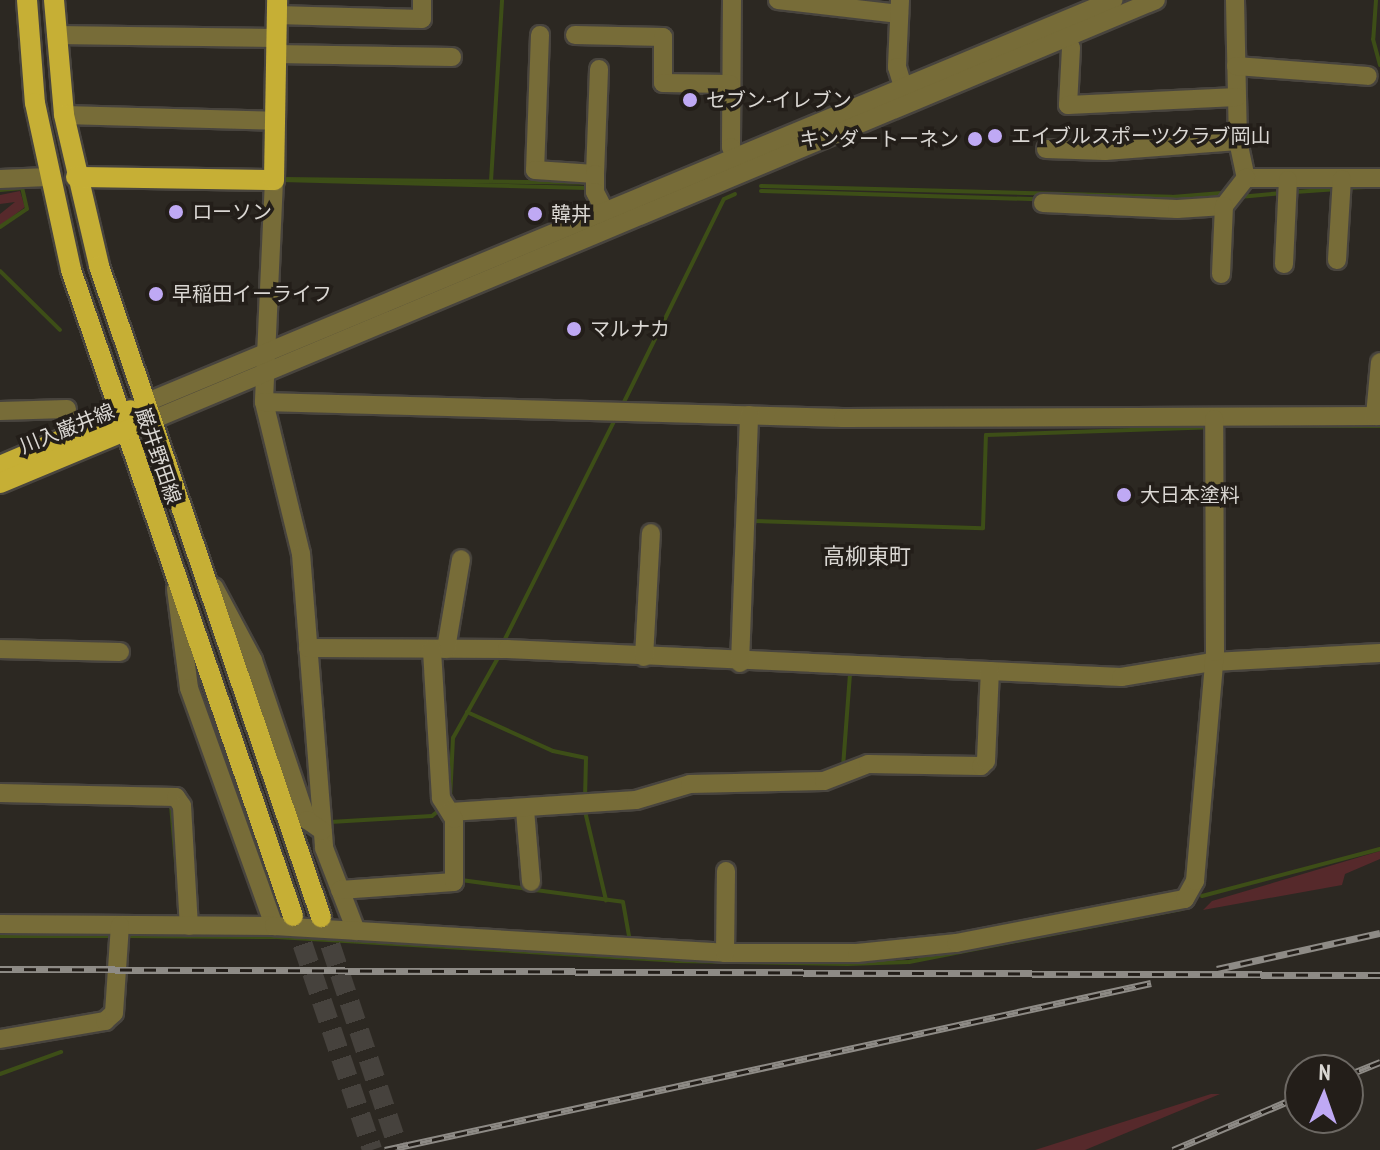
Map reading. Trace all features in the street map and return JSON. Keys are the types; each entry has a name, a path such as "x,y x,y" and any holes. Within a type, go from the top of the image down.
{"main road":[{"name":"巌井野田線","path":"27,0 35,103 48,177 86,321 293,916"},
{"name":"巌井野田線","path":"54,0 64,115 76,177 113,315 321,917"},
{"path":"76,177 274,180 276,7"},
{"name":"川入巌井線","path":"0,466 149,412"},
{"name":"川入巌井線","path":"0,483 122,423"}],"street":[{"path":"276,7 359,8 422,19 422,0"},
{"path":"732,0 730,84 739,165"},
{"path":"778,0 899,7 897,67 906,95"},
{"path":"1064,30 1113,0"},
{"path":"149,412 482,271 605,212 739,165 1064,30 1156,0"},
{"path":"1221,274 1238,141 1235,0"},
{"path":"1064,30 1068,105 1237,97"},
{"path":"56,35 452,57"},
{"path":"540,35 535,170 595,174"},
{"path":"575,35 663,37 663,83 730,84"},
{"path":"1236,66 1368,76"},
{"path":"599,69 595,192 605,212"},
{"path":"64,115 274,121"},
{"path":"1046,149 1105,151 1238,141"},
{"path":"482,271 624,226 739,165"},
{"path":"0,179 48,177"},
{"path":"1043,203 1177,209 1233,194 1342,185 1380,178"},
{"path":"274,180 264,402 299,542 323,831 356,931"},
{"path":"1337,260 1342,185"},
{"path":"1284,264 1288,189"},
{"path":"537,242 575,235 621,217 624,226"},
{"path":"264,402 1214,424 1378,416 1380,362"},
{"path":"0,411 67,409"},
{"path":"740,663 749,415"},
{"path":"0,924 119,932 189,926 274,926 725,953 857,953 956,943 1185,899 1195,881 1213,662 1214,424"},
{"path":"644,657 651,533"},
{"path":"340,890 454,882 439,649 461,559"},
{"path":"202,568 253,660 307,820 323,831"},
{"path":"176,584 189,688 274,926"},
{"path":"308,648 439,649 1121,677 1213,662 1380,653"},
{"path":"0,649 120,652"},
{"path":"450,808 525,810 584,806 636,800 690,784 834,779 868,764 981,766 986,761 990,671"},
{"path":"0,793 176,797 182,806 189,926"},
{"path":"525,810 531,882"},
{"path":"725,953 726,871"},
{"path":"0,1039 105,1021 114,1013 119,932"}],"shaded area":[{"path":"20,191 25,207 0,226 0,214 15,202 0,204 0,195"},
{"path":"1380,851 1380,859 1345,874 1342,885 1203,910 1212,901"},
{"path":"1211,1094 1220,1094 1085,1150 1035,1150"}],"waterway":[{"path":"491,181 502,0"},
{"path":"1376,0 1373,39 1380,65"},
{"path":"282,179 588,183"},
{"path":"281,180 588,188"},
{"path":"761,186 1172,197 1222,193"},
{"path":"1347,188 1366,187"},
{"path":"0,190 22,188"},
{"path":"0,227 27,209 22,188"},
{"path":"1295,192 1338,189"},
{"path":"761,191 1038,199"},
{"path":"1239,197 1282,193"},
{"path":"624,402 724,199 735,194"},
{"path":"0,271 60,330"},
{"path":"505,639 615,419"},
{"path":"1218,426 1380,426"},
{"path":"754,521 983,528 986,435 1210,427"},
{"path":"450,799 453,738 499,656"},
{"path":"843,767 850,674"},
{"path":"467,712 553,751 586,758 585,799"},
{"path":"705,775 792,773"},
{"path":"98,786 169,790"},
{"path":"171,805 177,875"},
{"path":"584,807 606,900"},
{"path":"330,822 432,816 442,808"},
{"path":"1202,896 1380,849"},
{"path":"461,880 623,902 630,940"},
{"path":"126,936 277,937 676,961 847,964 909,962 1182,909"},
{"path":"0,936 114,936"},
{"path":"0,1074 61,1052"}],"tunnel":[{"path":"293,916 372,1150"},
{"path":"321,917 399,1150"}],"railway":[{"path":"1217,969 1380,933"},
{"path":"0,969 1380,975"},
{"path":"385,1150 1151,983"},
{"path":"1364,1068 1380,1062"},
{"path":"1173,1150 1284,1103"}],"place":[{"name":"セブン-イレブン","path":"690,100"},
{"name":"エイブルスポーツクラブ岡山","path":"995,136"},
{"name":"キンダートーネン","path":"975,139"},
{"name":"ローソン","path":"176,212"},
{"name":"韓丼","path":"535,214"},
{"name":"早稲田イーライフ","path":"156,294"},
{"name":"マルナカ","path":"574,329"},
{"name":"大日本塗料","path":"1124,495"}],"district":[{"name":"高柳東町","path":"867,557"}]}
